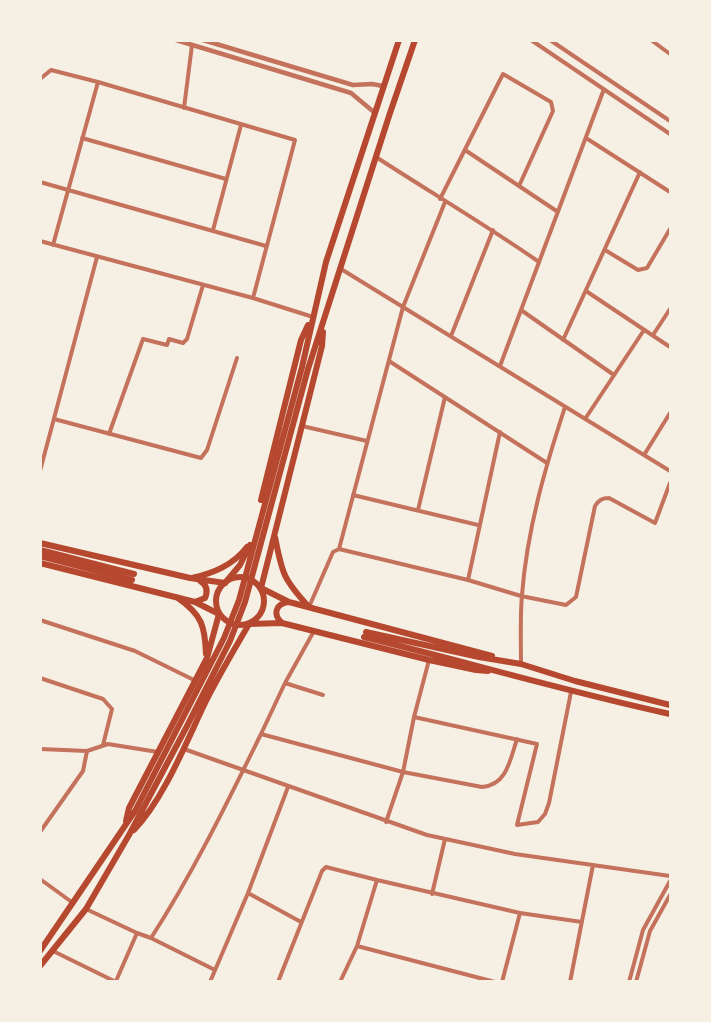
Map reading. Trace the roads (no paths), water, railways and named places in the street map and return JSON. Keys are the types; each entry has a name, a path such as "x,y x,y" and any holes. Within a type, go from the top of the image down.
{"main road":[{"path":"40,951 137,813 191,719 230,641 245,602 305,368 313,316 326,262 399,40"},
{"path":"305,368 324,320 415,40"},
{"path":"375,113 389,116"},
{"path":"313,316 301,340 251,542 240,565 217,596 216,605 219,614 233,625 249,624 258,619 263,611 265,598 261,588 322,346 324,320"},
{"path":"274,535 282,573 290,586 309,607"},
{"path":"251,542 260,550 272,546"},
{"path":"190,578 220,570 241,554 251,542"},
{"path":"40,543 199,580 225,583 244,577 289,602 481,652 501,660"},
{"path":"40,550 133,577 40,556"},
{"path":"40,563 195,602 219,614"},
{"path":"195,602 205,598 207,593 204,583 199,580"},
{"path":"178,598 191,607 201,620 205,633 207,658"},
{"path":"282,623 276,613 277,608 281,603 289,602"},
{"path":"123,830 129,808 207,658 219,614"},
{"path":"249,624 282,623 429,660 476,670 497,671"},
{"path":"129,835 146,818 184,749 223,668 249,624"},
{"path":"670,705 575,681 521,664 365,634 571,692 670,714"},
{"path":"207,658 218,661 223,668"},
{"path":"40,966 86,909 129,835 137,813"}],"street":[{"path":"176,40 351,93 375,113"},
{"path":"203,40 353,85 383,86"},
{"path":"531,40 670,134"},
{"path":"550,40 670,121"},
{"path":"651,40 670,54"},
{"path":"184,108 192,45"},
{"path":"553,55 559,46"},
{"path":"40,79 51,70 295,140 253,298"},
{"path":"440,199 503,74 551,102 553,111 519,186"},
{"path":"53,245 98,82"},
{"path":"500,366 604,89"},
{"path":"213,230 241,125"},
{"path":"82,138 226,179"},
{"path":"586,138 670,192"},
{"path":"465,150 558,212"},
{"path":"376,156 539,262"},
{"path":"563,340 640,172"},
{"path":"40,182 266,246"},
{"path":"339,549 403,307 445,202"},
{"path":"605,250 638,270 642,270 647,268 670,229"},
{"path":"451,336 493,230"},
{"path":"40,242 313,316"},
{"path":"40,471 97,257"},
{"path":"341,269 670,471"},
{"path":"110,434 143,339 167,345 169,339 183,343 187,339 203,285"},
{"path":"586,291 670,348"},
{"path":"652,335 670,309"},
{"path":"521,310 614,375"},
{"path":"585,419 644,330"},
{"path":"54,418 201,458 207,450 237,358"},
{"path":"389,362 547,462"},
{"path":"418,511 445,397"},
{"path":"521,664 521,596 531,527 547,462 565,407"},
{"path":"644,455 670,413"},
{"path":"302,426 367,441"},
{"path":"468,580 478,525 500,432"},
{"path":"309,607 333,552 339,549 468,580 521,596 566,605 576,597 595,506 598,501 609,498 655,523 670,483"},
{"path":"353,495 478,525"},
{"path":"40,620 135,651 196,681"},
{"path":"151,938 218,823 285,683 314,630"},
{"path":"386,822 403,772 429,660"},
{"path":"40,678 103,699 112,710 103,746"},
{"path":"285,683 323,695"},
{"path":"414,717 537,744 517,825 538,822 545,814 549,803 571,692"},
{"path":"261,734 403,772 482,787 490,786 503,778 518,739"},
{"path":"40,749 87,751 108,744 159,752"},
{"path":"184,749 386,822 445,839 515,854 670,876"},
{"path":"40,832 83,771 87,751"},
{"path":"210,981 248,893 288,787"},
{"path":"432,894 445,839"},
{"path":"570,981 593,865"},
{"path":"278,981 322,871 326,867 432,894 520,913 582,922"},
{"path":"40,879 73,903"},
{"path":"340,981 357,946 377,880"},
{"path":"629,981 643,930 670,881"},
{"path":"248,893 301,922"},
{"path":"636,981 650,931 670,895"},
{"path":"86,909 215,970"},
{"path":"502,981 520,913"},
{"path":"53,951 116,981 137,933"},
{"path":"357,946 495,981"}]}
